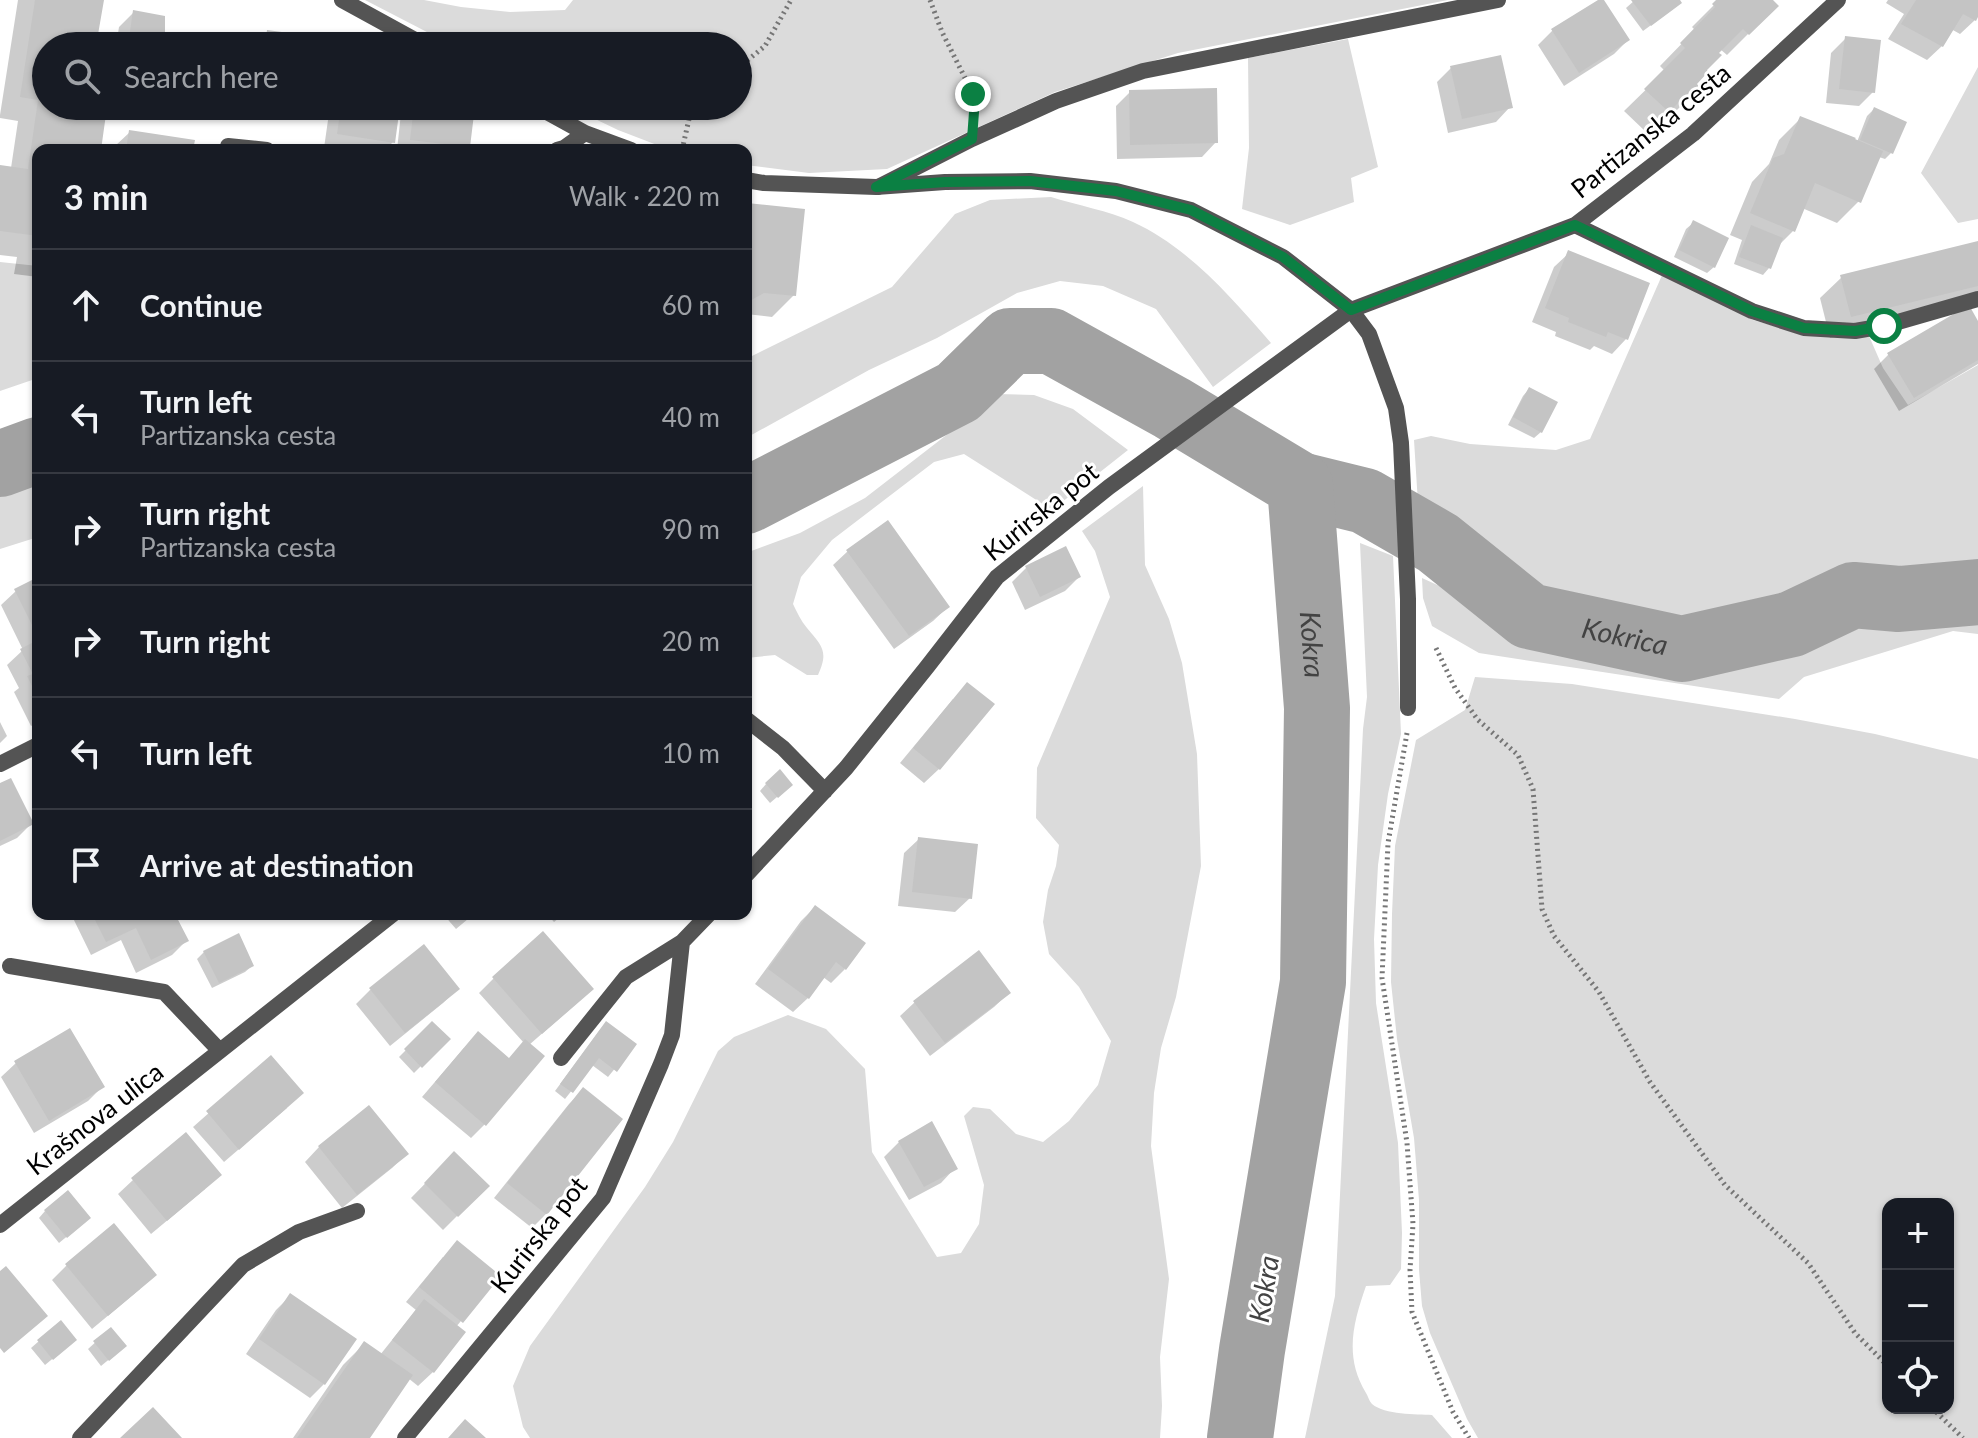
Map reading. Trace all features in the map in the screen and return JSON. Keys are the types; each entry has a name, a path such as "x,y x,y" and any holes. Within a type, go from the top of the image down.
{"street":[{"path":"342,0 400,32"},
{"path":"876,187 1056,101 1143,71 1498,0"},
{"name":"Partizanska cesta","path":"1351,310 1575,225 1693,134 1838,0"},
{"path":"561,120 615,144"},
{"path":"570,144 585,133"},
{"path":"752,181 876,187 1030,181 1116,191 1191,210 1283,257 1351,310 1369,334 1396,408 1401,443 1408,599 1408,708"},
{"path":"1575,225 1752,311 1804,328 1855,331 1884,326 1978,299"},
{"name":"Kurirska pot","path":"752,869 825,791 997,577 1109,487 1351,310"},
{"path":"752,724 783,748 825,791"},
{"path":"0,764 32,748"},
{"name":"Krašnova ulica","path":"0,1225 385,920"},
{"path":"561,1058 626,977 682,942 703,920"},
{"name":"Kurirska pot","path":"405,1438 603,1198 672,1035 682,942"},
{"path":"10,966 164,992 220,1051"},
{"path":"80,1438 243,1265 299,1232 357,1211"}],"path":[{"path":"752,57 765,46 791,0"},
{"path":"930,0 973,94 972,139"},
{"path":"683,144 689,120"},
{"path":"1436,648 1455,688 1478,720 1518,755 1533,789 1542,909 1554,936 1599,992 1650,1082 1725,1185 1808,1263 1855,1333 1882,1360"},
{"path":"1408,708 1407,739 1388,843 1382,978 1407,1143 1413,1224 1410,1270 1412,1312 1453,1412 1469,1438"},
{"path":"1938,1414 1963,1438"}],"shaded area":[{"path":"365,0 424,0 510,12 565,10 573,0 1448,0 1178,53 1055,92 887,169 809,173 752,166 752,144 654,144 597,120 752,120 752,32 427,32"},
{"path":"1348,39 1378,167 1351,178 1354,202 1290,225 1242,209 1249,148 1248,58"},
{"path":"1978,67 1978,219 1958,223 1921,173"},
{"path":"1051,197 1133,222 1191,259 1271,343 1213,387 1156,309 1103,286 1060,281 1017,293 752,435 752,356 892,287 955,214 990,200"},
{"path":"0,262 32,265 32,380 0,391"},
{"path":"1663,273 1753,320 1784,329 1869,336 1883,368 1908,405 1978,365 1978,569 1879,581 1847,573 1814,584 1781,615 1753,625 1694,635 1607,621 1524,601 1421,551 1414,440 1431,436 1470,444 1556,450 1590,439"},
{"path":"996,394 1034,395 1073,409 1128,450 1052,510 964,454 934,462 832,540 801,577 793,604 822,649 823,660 818,675 807,675 775,655 752,657 752,551 800,533 865,498"},
{"path":"32,484 32,539 0,549 0,497"},
{"path":"1143,486 1145,565 1169,619 1182,663 1197,754 1201,866 1154,1093 1151,1146 1169,1279 1160,1357 1160,1438 530,1438 523,1427 513,1386 530,1346 645,1187 673,1142 718,1051 734,1037 788,1015 826,1029 865,1069 872,1152 937,1257 961,1253 979,1224 984,1185 964,1116 973,1107 990,1109 1016,1134 1043,1142 1069,1121 1098,1085 1111,1041 1079,987 1049,954 1043,922 1059,845 1036,818 1037,768 1110,597 1095,551 1082,531"},
{"path":"1360,543 1393,556 1401,734 1388,794 1378,865 1374,939 1376,1003 1398,1143 1402,1233 1401,1269 1390,1285 1366,1286 1354,1327 1353,1353 1359,1380 1372,1404 1392,1412 1432,1415 1452,1438 1305,1438 1335,1296 1367,697"},
{"path":"1422,578 1527,626 1590,644 1616,655 1680,662 1804,636 1841,614 1875,611 1904,618 1978,608 1978,634 1953,631 1804,677 1779,699 1479,653 1432,626 1423,598"},
{"path":"1475,677 1572,684 1795,719 1875,734 1978,759 1978,1438 1478,1438 1430,1333 1422,1306 1414,1138 1391,982 1395,846 1416,740 1465,710"}],"building":[{"path":"35,0 104,0 98,32 32,32 32,99 20,97"},
{"path":"1598,0 1604,0 1630,40 1579,73 1551,29"},
{"path":"1631,0 1680,0 1682,3 1651,26"},
{"path":"1716,0 1773,0 1779,6 1749,35 1743,29 1719,53 1722,55 1697,84 1701,89 1691,99 1687,94 1669,112 1644,89 1685,48 1680,43 1715,7 1712,4"},
{"path":"1916,0 1978,0 1978,17 1976,21 1963,14 1943,47 1901,24"},
{"path":"133,10 165,16 165,32 130,32"},
{"path":"1845,36 1881,40 1875,93 1839,89"},
{"path":"1501,55 1513,108 1462,119 1450,66"},
{"path":"1217,88 1218,143 1130,145 1129,90"},
{"path":"1874,107 1907,122 1893,154 1860,140"},
{"path":"1800,116 1883,151 1861,203 1815,183 1795,232 1750,213 1773,158 1784,154"},
{"path":"35,120 105,120 102,144 32,144 32,235 0,231 0,165 28,169"},
{"path":"339,120 398,120 395,143 337,134"},
{"path":"412,120 473,120 470,144 410,140"},
{"path":"129,130 195,140 194,144 127,144"},
{"path":"752,204 805,209 796,296 764,293 752,300"},
{"path":"1693,220 1729,238 1715,268 1679,250"},
{"path":"1751,225 1783,238 1771,269 1739,257"},
{"path":"1978,241 1978,286 1851,317 1840,275"},
{"path":"1568,250 1650,283 1628,340 1608,332 1606,337 1568,322 1569,318 1545,308"},
{"path":"1969,305 1978,321 1978,360 1914,398 1887,353"},
{"path":"1529,387 1558,402 1542,433 1513,417"},
{"path":"888,520 950,607 909,636 846,550"},
{"path":"1066,546 1081,577 1040,597 1025,566"},
{"path":"32,580 32,625 14,589"},
{"path":"32,643 32,672 20,649"},
{"path":"967,682 995,704 940,770 913,748"},
{"path":"780,769 793,785 778,798 765,783"},
{"path":"11,778 32,825 0,841 0,783"},
{"path":"918,837 978,844 972,899 912,892"},
{"path":"815,905 866,943 846,970 836,962 809,999 768,969"},
{"path":"95,920 178,920 189,941 151,960 136,928 106,942"},
{"path":"543,931 594,989 542,1034 492,977"},
{"path":"239,933 254,966 219,983 203,951"},
{"path":"424,944 460,989 405,1033 369,988"},
{"path":"979,950 1011,993 945,1043 913,1001"},
{"path":"432,1021 451,1039 422,1068 404,1049"},
{"path":"606,1021 637,1044 617,1072 599,1058 573,1093 560,1084"},
{"path":"70,1028 105,1087 49,1121 14,1061"},
{"path":"478,1031 509,1058 525,1039 545,1056 486,1126 435,1082"},
{"path":"271,1055 304,1093 239,1150 206,1111"},
{"path":"583,1087 623,1119 547,1215 507,1183"},
{"path":"369,1105 409,1154 357,1195 318,1146"},
{"path":"932,1121 958,1169 924,1187 898,1141"},
{"path":"186,1132 222,1175 167,1221 131,1178"},
{"path":"454,1151 490,1186 458,1217 424,1183"},
{"path":"68,1190 91,1218 67,1238 44,1210"},
{"path":"114,1223 157,1275 108,1316 65,1264"},
{"path":"457,1240 501,1276 463,1323 419,1287"},
{"path":"6,1266 48,1316 4,1353 0,1348 0,1271"},
{"path":"290,1293 357,1339 325,1385 259,1339"},
{"path":"424,1299 466,1332 434,1373 392,1340"},
{"path":"61,1320 77,1340 53,1360 37,1340"},
{"path":"111,1327 127,1346 109,1361 93,1341"},
{"path":"364,1341 413,1375 370,1438 297,1438"},
{"path":"153,1407 182,1438 120,1438"},
{"path":"465,1419 486,1438 448,1438"}],"waterway":[{"name":"Kokra","path":"752,498 958,392 1010,341 1051,341 1172,408 1300,485 1317,708 1313,982 1240,1438"},
{"name":"Kokra","path":"0,464 32,452"},
{"name":"Kokrica","path":"1300,485 1365,501 1438,543 1529,616 1682,649 1792,624 1853,595 1899,599 1978,592"}],"route":[{"path":"973,94 972,139 876,187 1030,181 1116,191 1191,210 1283,257 1351,310 1575,225 1752,311 1804,328 1855,331 1884,326"}]}
